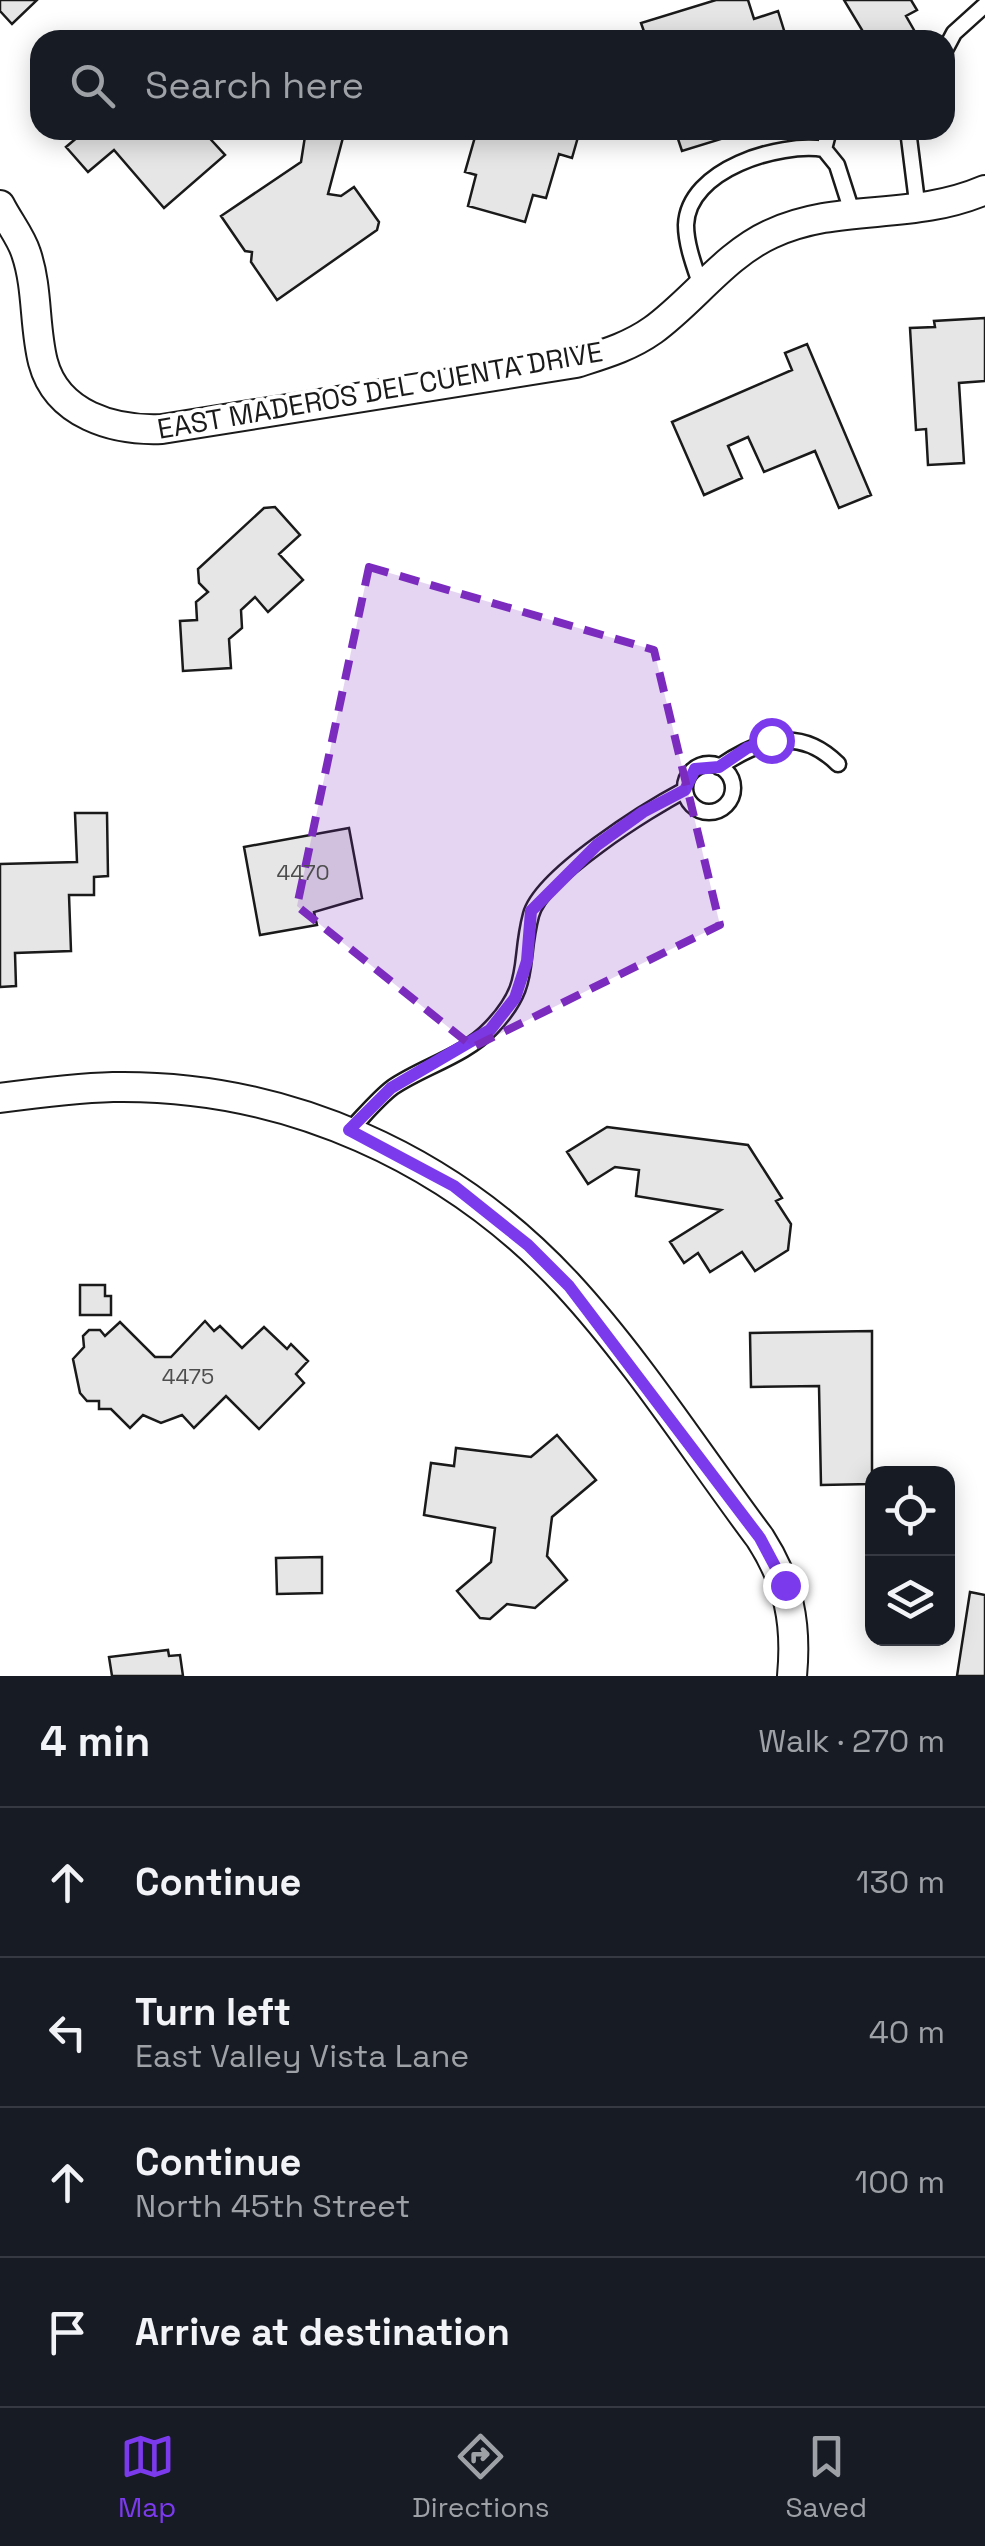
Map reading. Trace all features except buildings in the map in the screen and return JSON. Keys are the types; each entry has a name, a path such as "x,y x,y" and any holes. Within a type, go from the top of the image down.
{"street":[{"name":"EAST MADEROS DEL CUENTA DRIVE","path":"0,206 26,253 44,365 66,399 95,421 130,430 162,429 576,363 622,349 654,329 700,286 768,235 822,216 947,206 985,190"},
{"path":"0,1098 112,1087 175,1090 284,1109 349,1130 454,1186 488,1211 569,1286 777,1564 795,1627 792,1676"}],"lane":[{"path":"955,32 985,5"},
{"path":"824,149 826,140"},
{"path":"906,140 918,210"},
{"path":"700,286 686,224 691,206 708,184 731,168 804,146 824,149 837,164 853,215"},
{"path":"349,1130 391,1088 490,1030 515,998 527,961 531,911 597,845 643,812 685,790 695,769 719,767 747,748 771,740 818,744 838,764"},
{"path":"685,790 691,804 704,812 724,806 733,786 719,767"}],"highlighted area":[{"path":"369,567 654,650 720,925 473,1047 297,906"}],"route":[{"path":"771,740 747,748 719,767 695,769 685,790 643,812 597,845 531,911 527,961 515,998 490,1030 391,1088 349,1130 454,1186 528,1245 569,1286 760,1538 785,1585"}]}
